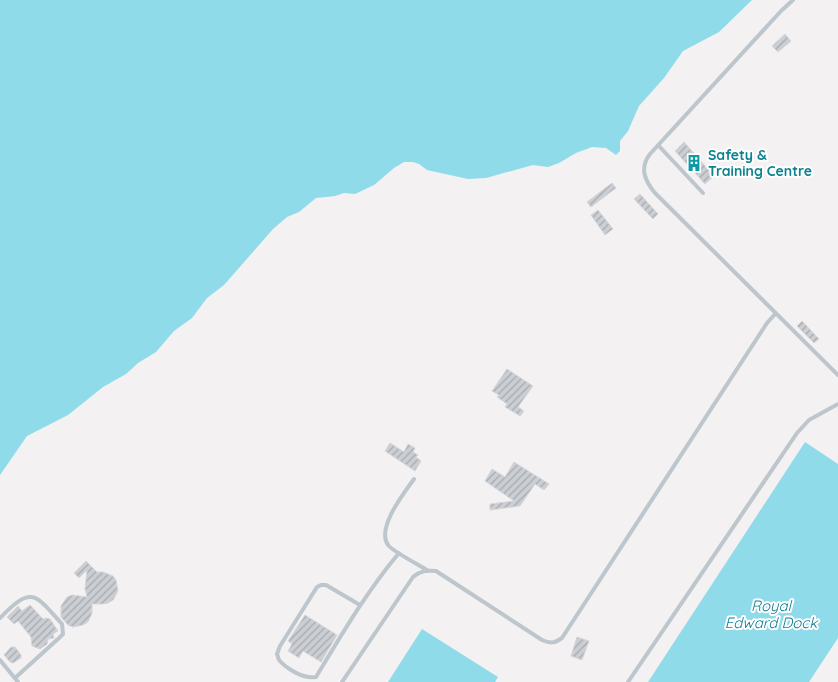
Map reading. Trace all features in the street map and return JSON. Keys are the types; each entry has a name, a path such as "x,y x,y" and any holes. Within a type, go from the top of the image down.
{"lane":[{"path":"794,0 781,11 650,154 644,165 645,179 650,187 838,376"},
{"path":"658,145 703,193"},
{"path":"342,682 413,577 418,572 427,570 436,571 542,640 556,643 562,638 767,323 776,313"},
{"path":"628,682 797,433 809,420 838,404"},
{"path":"414,479 386,524 384,536 388,545 427,570"},
{"path":"360,605 326,585 317,587 280,646 277,654 279,660 302,676 316,677 360,605 382,573 399,553"},
{"path":"0,618 28,596 34,597 44,604 62,624 62,634 59,638 16,680 0,660"}],"water":[{"path":"0,0 752,0 719,32 683,51 664,78 639,106 628,131 620,141 620,151 616,155 606,148 592,147 548,167 533,165 486,178 468,179 427,170 413,162 404,162 374,185 355,194 344,193 316,198 299,212 287,217 273,229 224,285 207,298 192,318 174,331 156,352 138,363 126,374 103,387 68,415 27,436 0,475"},
{"name":"Royal Edward Dock","path":"805,442 838,464 838,638 809,682 648,682"},
{"path":"422,629 498,677 495,682 388,682"}],"building":[{"path":"785,34 791,41 778,52 772,46"},
{"name":"Safety & Training Centre","path":"684,142 714,176 705,184 675,151"},
{"path":"612,183 616,188 591,207 587,202"},
{"path":"640,194 658,214 653,219 634,199"},
{"path":"598,210 613,229 605,235 591,215"},
{"path":"802,321 819,339 814,343 797,326"},
{"path":"507,369 533,386 518,407 524,411 520,416 505,407 507,404 497,397 499,395 492,391"},
{"path":"390,443 404,452 408,444 415,448 413,452 418,455 416,457 421,461 415,471 385,451"},
{"path":"514,462 549,484 544,490 535,484 520,506 490,510 490,504 514,501 485,481 492,469 505,477"},
{"path":"86,561 97,572 113,576 116,580 118,591 113,600 108,603 92,604 92,613 88,622 73,627 68,625 61,617 61,606 67,597 72,595 87,597 85,589 87,570 79,578 74,573"},
{"path":"30,605 43,619 50,619 58,631 53,634 54,638 48,639 47,644 40,649 32,646 31,637 18,621 14,624 7,617 18,606 22,611"},
{"path":"305,615 337,635 321,662 303,651 299,658 288,651 292,644 288,641"},
{"path":"577,637 589,641 582,660 571,656"},
{"path":"11,647 15,647 21,655 21,658 13,663 4,655"}],"place":[{"name":"Safety & Training Centre","path":"694,163"}]}
